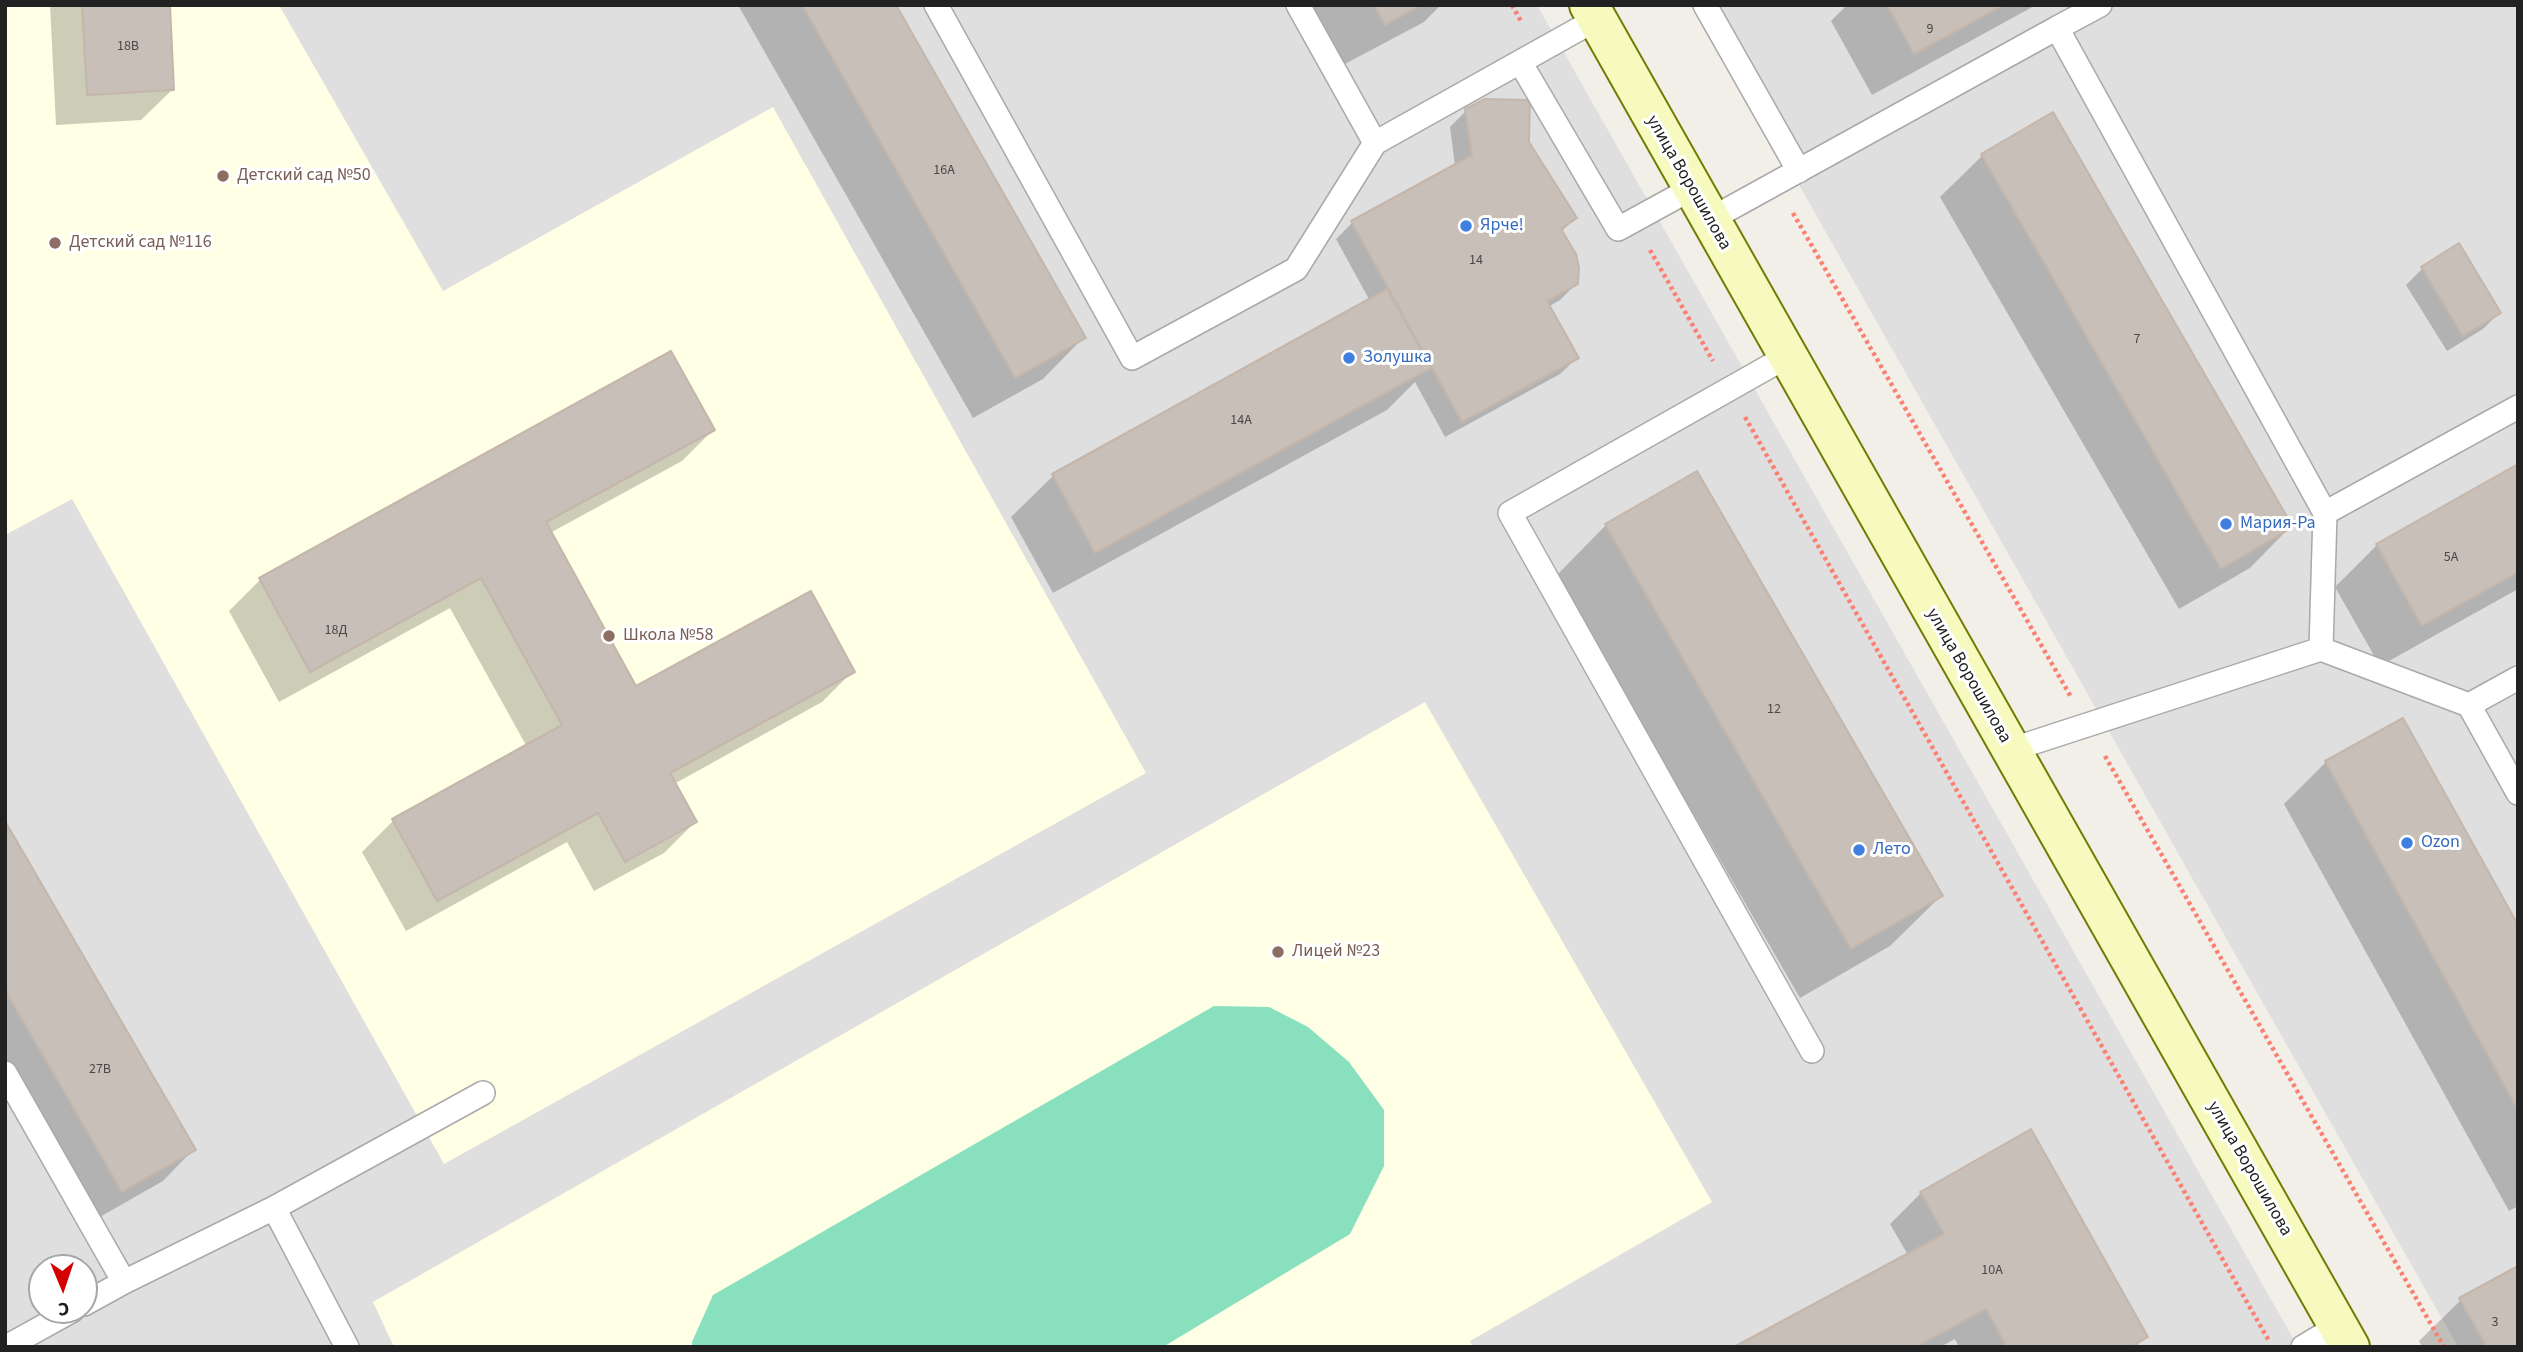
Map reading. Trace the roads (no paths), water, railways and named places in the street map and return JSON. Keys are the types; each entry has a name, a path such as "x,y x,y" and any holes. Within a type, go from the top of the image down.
{"street":[{"name":"улица Ворошилова","path":"1592,13 2344,1336"}],"lane":[{"path":"936,5 1132,358 1296,269 1375,144 1529,57 1592,13"},
{"path":"1298,5 1375,144"},
{"path":"1705,5 1799,171"},
{"path":"1529,57 1618,229 1633,221 1776,184 2100,5"},
{"path":"2057,28 2325,513 2321,649"},
{"path":"1786,357 1510,513 1812,1051"},
{"path":"2325,513 2518,407"},
{"path":"2010,750 2321,649 2469,705 2518,793"},
{"path":"2469,705 2518,678"},
{"path":"5,1073 124,1282"},
{"path":"98,1296 274,1208 483,1093"},
{"path":"274,1208 346,1347"},
{"path":"6,1347 48,1324"},
{"path":"2303,1347 2344,1336"}],"place":[{"name":"Детский сад №50","path":"223,176"},
{"name":"Ярче!","path":"1466,226"},
{"name":"Детский сад №116","path":"55,243"},
{"name":"Золушка","path":"1349,358"},
{"name":"Мария-Ра","path":"2226,524"},
{"name":"Школа №58","path":"609,636"},
{"name":"Ozon","path":"2407,843"},
{"name":"Лето","path":"1859,850"},
{"name":"Лицей №23","path":"1278,952"}]}
